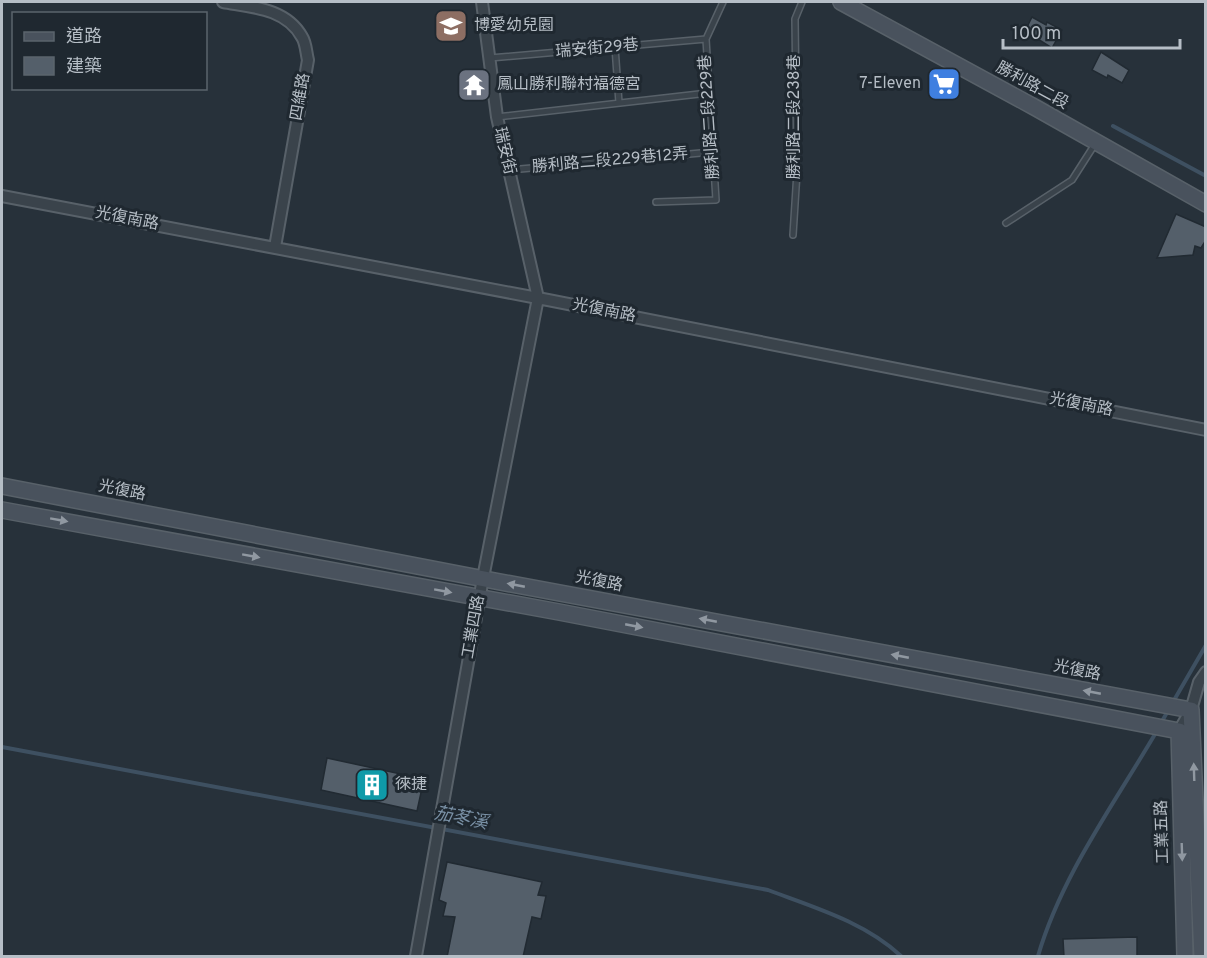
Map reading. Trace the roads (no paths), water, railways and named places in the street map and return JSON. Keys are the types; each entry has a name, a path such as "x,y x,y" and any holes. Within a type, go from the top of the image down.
{"street":[{"name":"四維路","path":"223,2 272,11 291,23 303,38 308,60 275,247"},
{"name":"瑞安街","path":"482,2 497,117 538,298"},
{"name":"勝利路二段","path":"841,2 1206,204"},
{"name":"光復南路","path":"2,196 538,298 1206,430"},
{"name":"工業四路","path":"416,957 483,578 538,298"},
{"name":"光復路","path":"2,486 1191,710"},
{"path":"2,510 832,663 1179,731"},
{"name":"工業五路","path":"1185,957 1179,731 1191,710 1199,682 1206,672"},
{"name":"工業五路","path":"1191,710 1202,957"}],"lane":[{"name":"勝利路二段229巷","path":"656,202 716,200 706,39 723,2"},
{"name":"勝利路二段238巷","path":"793,235 797,172 795,19 802,2"},
{"name":"瑞安街29巷","path":"488,58 706,39"},
{"path":"615,47 619,103"},
{"path":"497,117 708,93"},
{"path":"1006,223 1072,180 1096,142"},
{"name":"勝利路二段229巷12弄","path":"509,170 712,152"}],"waterway":[{"path":"1113,126 1206,176"},
{"path":"1173,702 1206,645"},
{"path":"1161,723 1169,709"},
{"path":"1038,956 1048,926 1075,868 1158,729"},
{"name":"茄苳溪","path":"2,747 768,890 855,925 887,944 901,956"}],"place":[{"name":"博愛幼兒園","path":"451,26"},
{"name":"7-Eleven","path":"944,84"},
{"name":"鳳山勝利聯村福德宮","path":"474,85"},
{"name":"徠捷","path":"372,785"}]}
